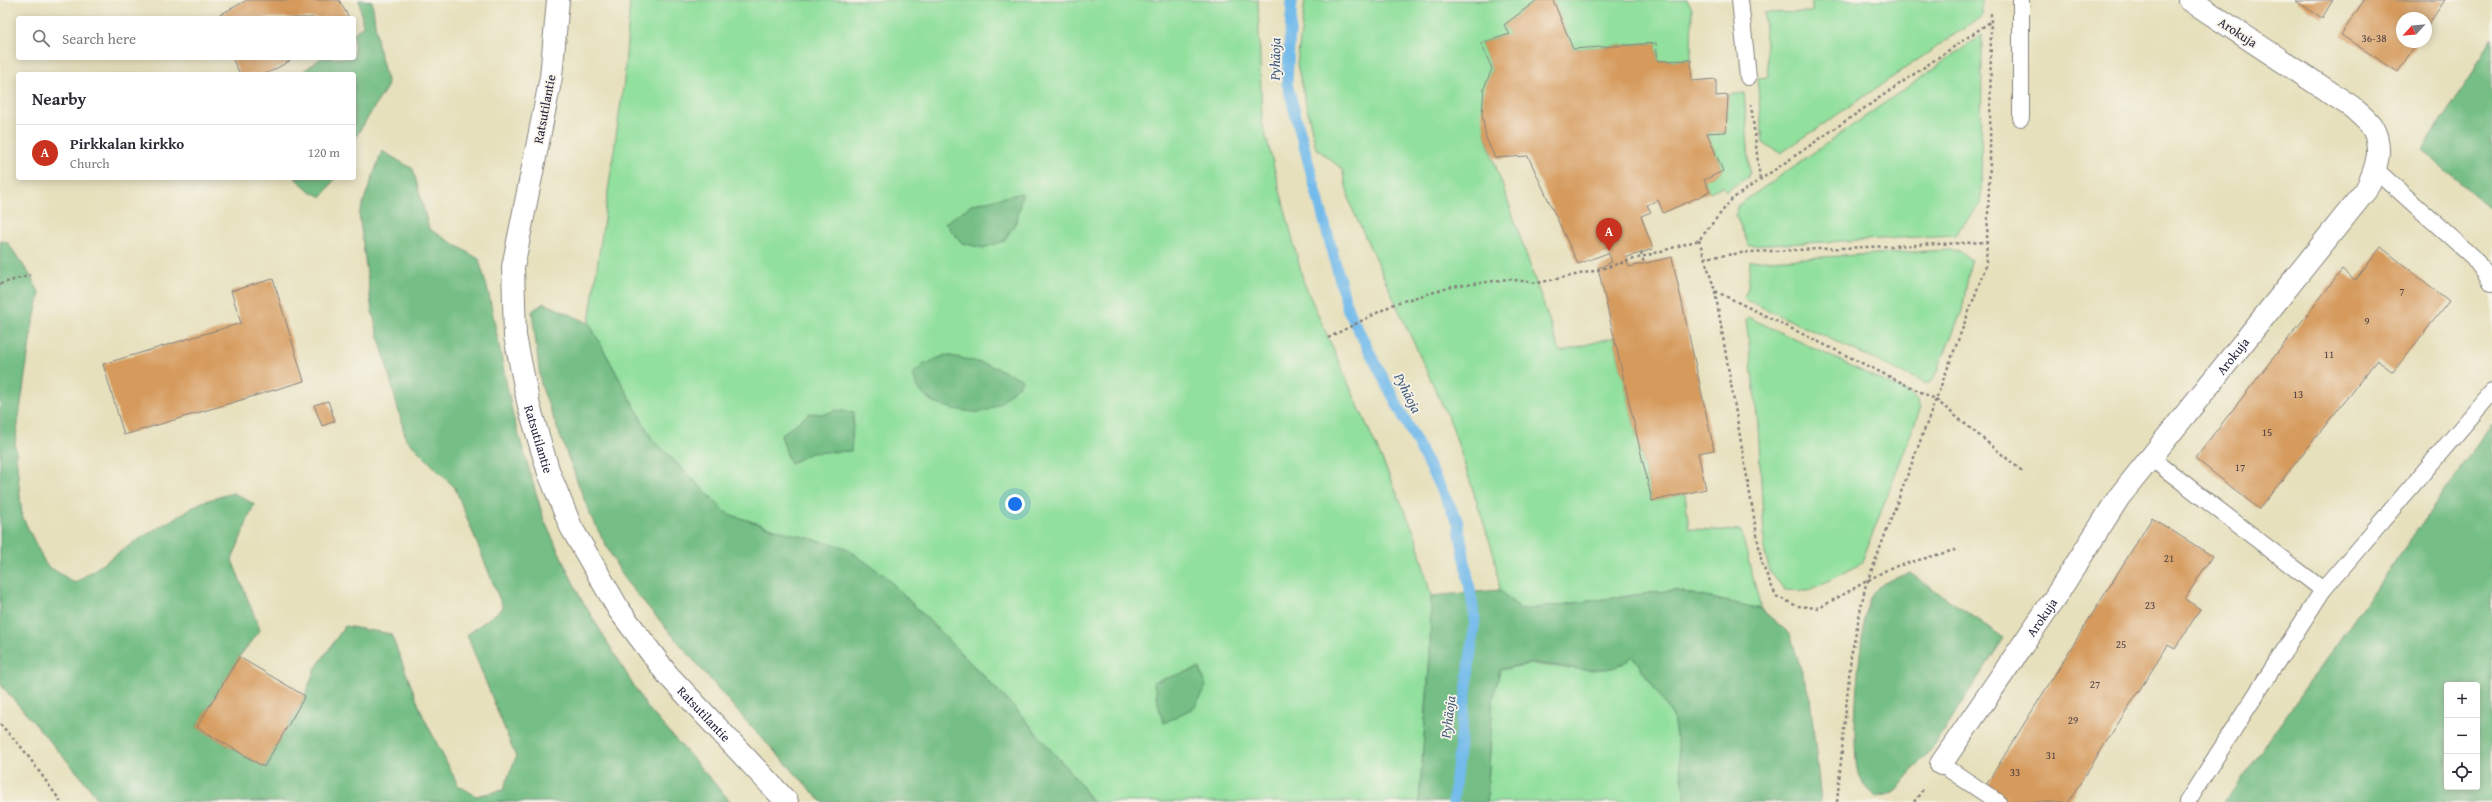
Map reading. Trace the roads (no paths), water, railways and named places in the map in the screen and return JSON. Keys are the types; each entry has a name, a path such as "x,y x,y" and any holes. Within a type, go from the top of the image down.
{"street":[{"name":"Ratsutilantie","path":"558,0 551,77 513,267 516,336 529,406 548,473 571,527 619,610 667,674 787,802"},
{"name":"Arokuja","path":"1941,764 2054,599 2120,497 2366,190 2376,170 2378,149 2372,127 2352,107 2190,0"}],"lane":[{"path":"1740,0 1748,77"},
{"path":"2021,0 2021,118"},
{"path":"2376,170 2473,257 2492,283"},
{"path":"2187,802 2323,590 2492,392"},
{"path":"2151,458 2323,590"},
{"path":"1941,764 1998,802"}],"waterway":[{"name":"Pyhäoja","path":"1292,0 1287,83 1348,310 1458,522 1475,618 1453,802"}],"place":[{"name":"Pirkkalan kirkko","path":"1609,251"}]}
